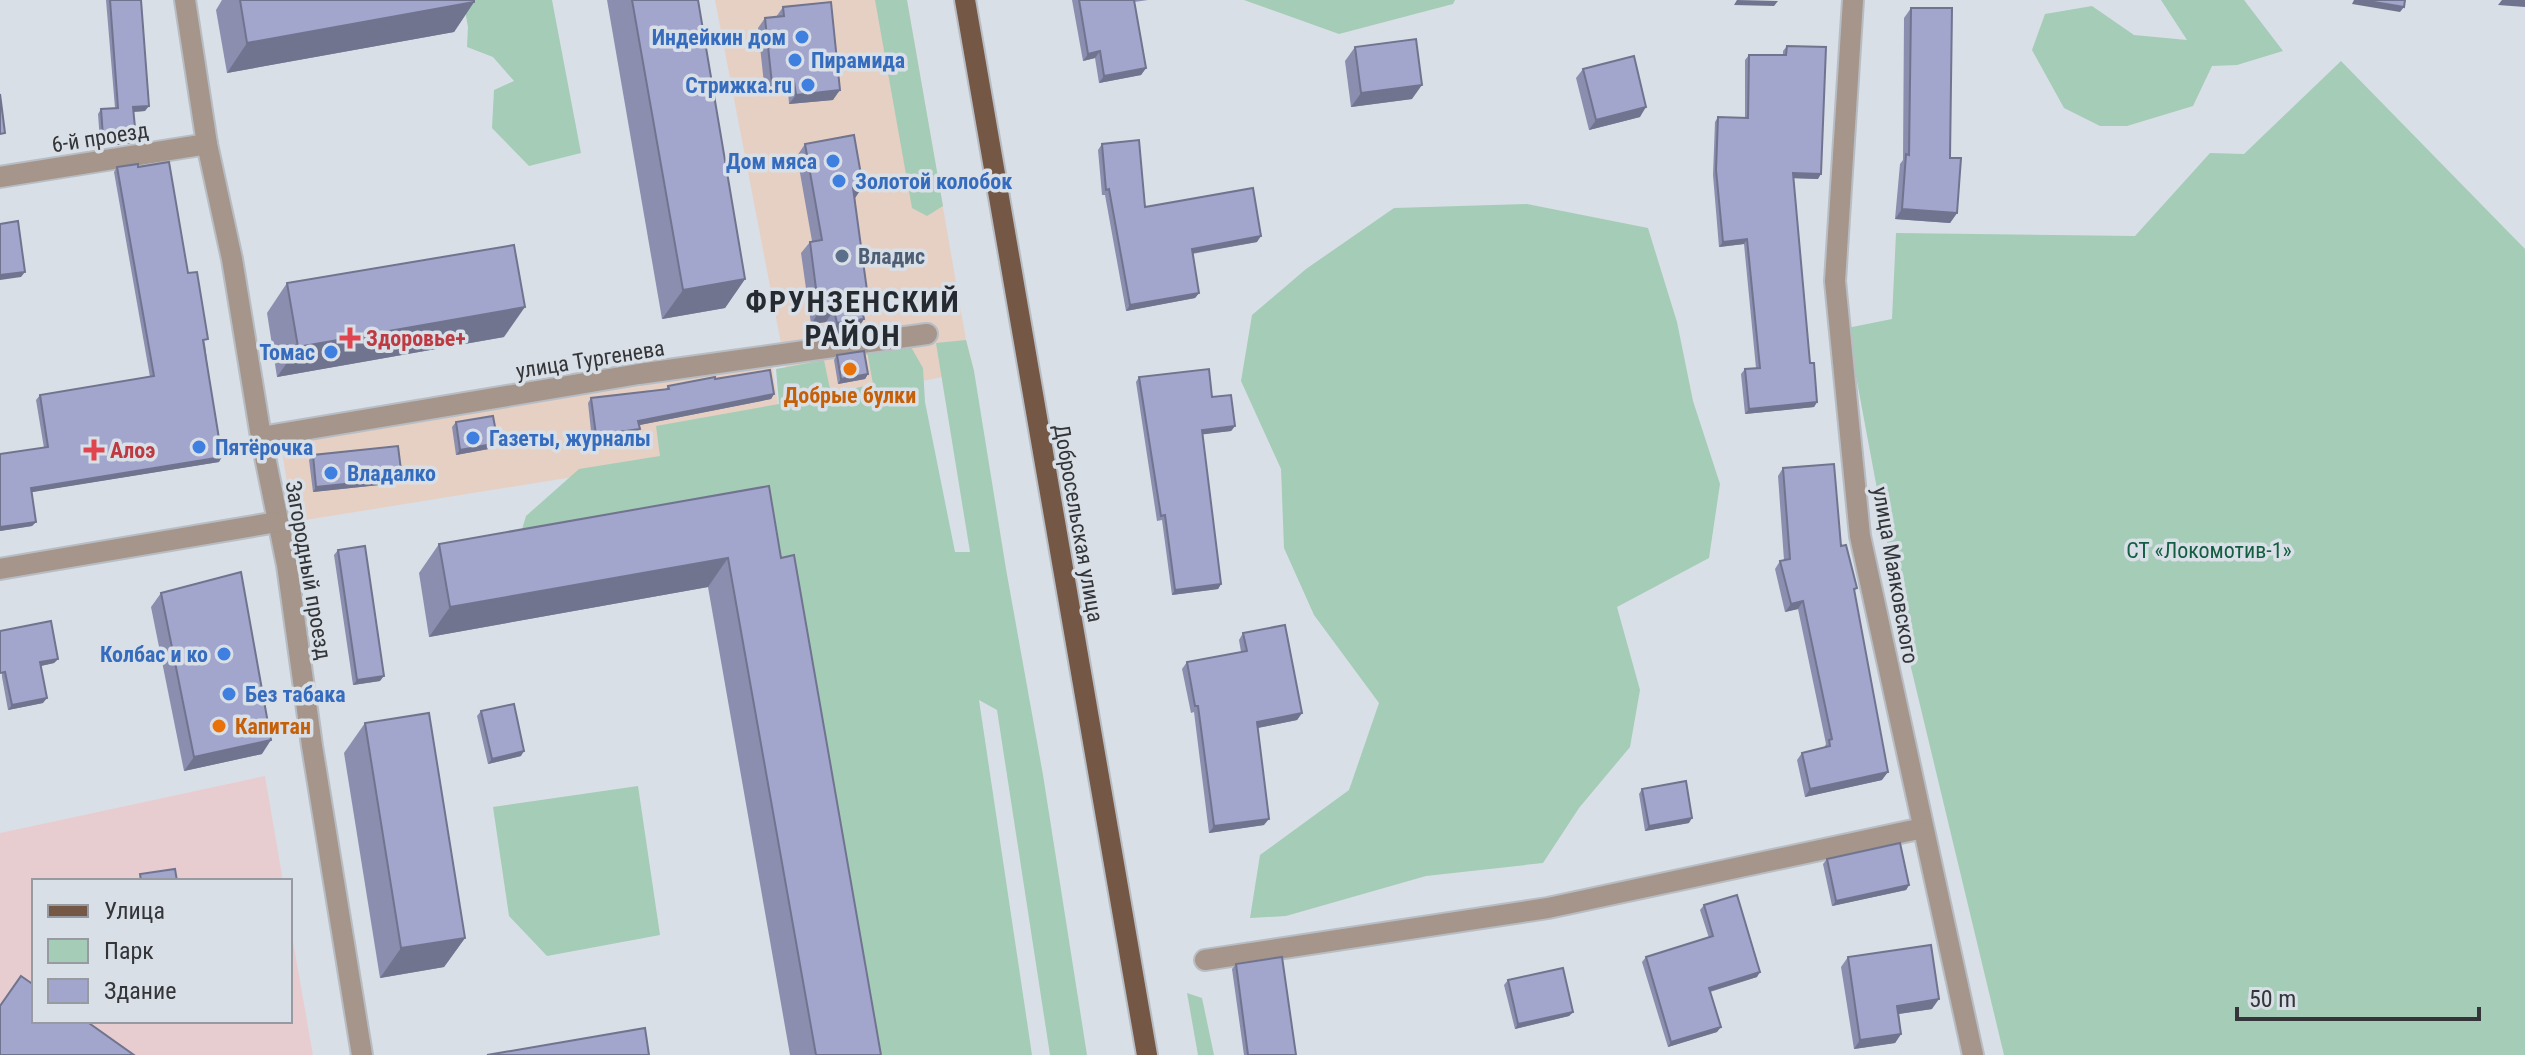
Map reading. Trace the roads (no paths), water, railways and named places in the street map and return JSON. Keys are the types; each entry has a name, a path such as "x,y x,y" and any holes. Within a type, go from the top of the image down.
{"main road":[{"name":"Добросельская улица","path":"965,0 1147,1055"}],"street":[{"name":"Загородный проезд","path":"185,0 207,144 232,259 261,437 287,565 312,746 362,1055"},
{"name":"улица Маяковского","path":"1853,0 1835,281 1860,536 1973,1055"},
{"name":"6-й проезд","path":"0,177 207,144"},
{"name":"улица Тургенева","path":"261,437 639,374 927,334"},
{"path":"0,569 277,522"},
{"path":"1205,960 1548,908 1923,828"}],"place":[{"name":"Индейкин дом","path":"802,37"},
{"name":"Пирамида","path":"795,60"},
{"name":"Стрижка.ru","path":"808,85"},
{"name":"Дом мяса","path":"833,161"},
{"name":"Золотой колобок","path":"839,181"},
{"name":"Владис","path":"842,256"},
{"name":"Здоровье+","path":"350,338"},
{"name":"Томас","path":"331,352"},
{"name":"Добрые булки","path":"850,369"},
{"name":"Газеты, журналы","path":"473,438"},
{"name":"Пятёрочка","path":"199,447"},
{"name":"Алоэ","path":"94,450"},
{"name":"Владалко","path":"331,473"},
{"name":"Колбас и ко","path":"224,654"},
{"name":"Без табака","path":"229,694"},
{"name":"Капитан","path":"219,726"}],"district":[{"name":"ФРУНЗЕНСКИЙ РАЙОН","path":"853,319"}],"park label":[{"name":"СТ «Локомотив-1»","path":"2209,550"}]}
